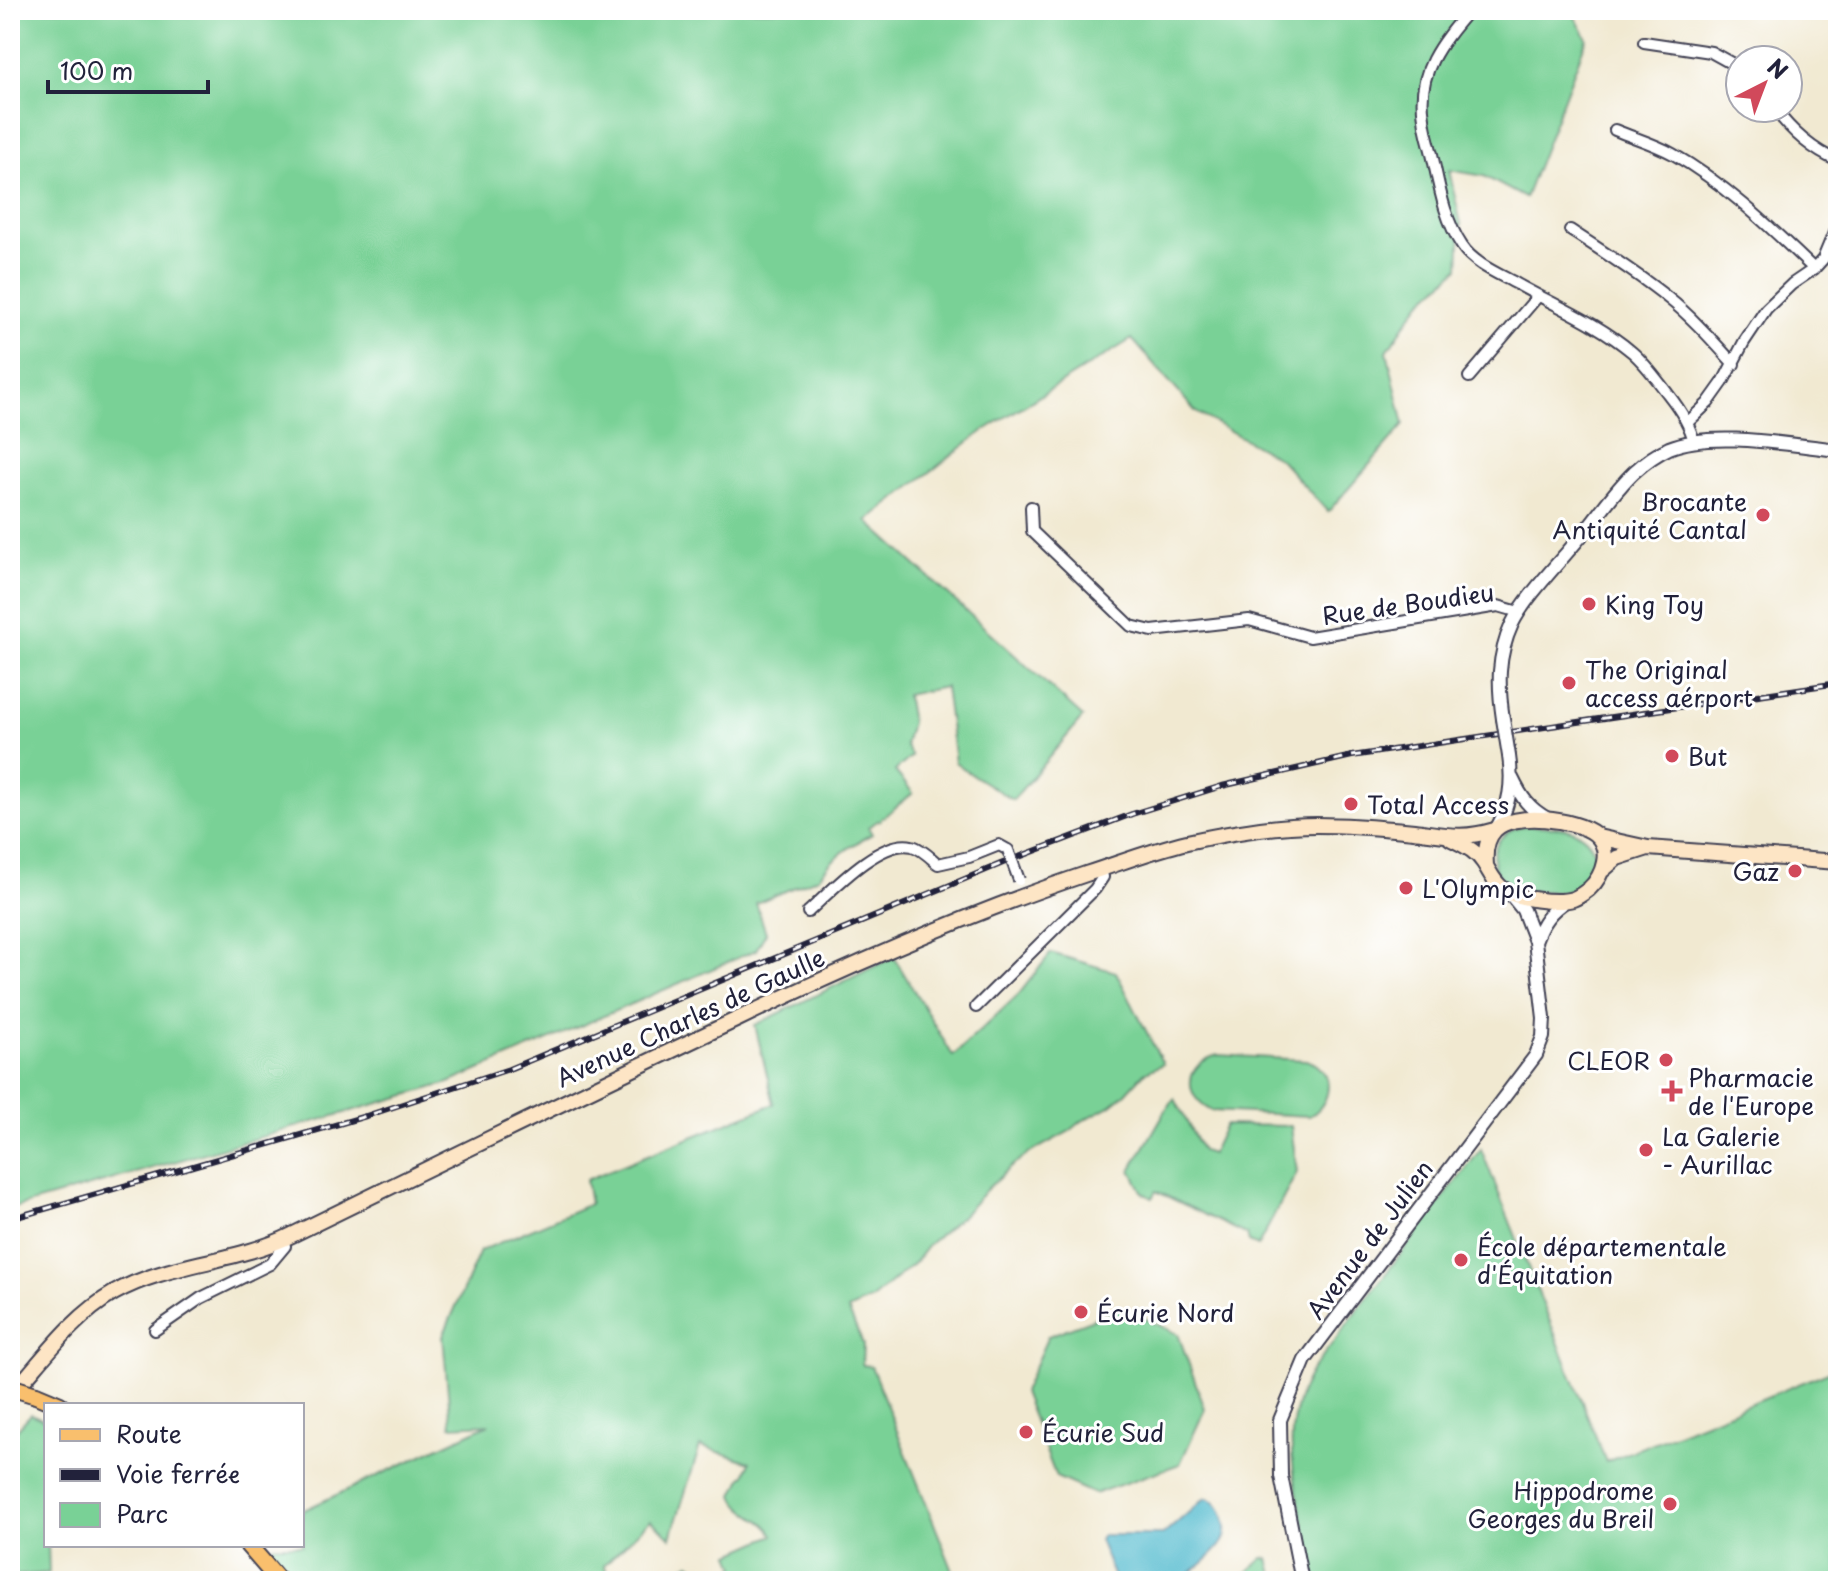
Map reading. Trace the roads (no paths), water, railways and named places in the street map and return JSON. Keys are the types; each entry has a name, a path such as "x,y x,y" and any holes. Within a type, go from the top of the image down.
{"main road":[{"path":"1648,848 1617,858 1590,888 1567,900 1523,898 1510,894 1499,887 1486,865 1487,845 1496,829 1522,819 1573,825 1598,837 1648,848 1838,862"},
{"name":"Avenue Charles de Gaulle","path":"10,1396 71,1328 113,1294 150,1278 241,1254 283,1239 470,1146 826,977 940,927 1029,893 1183,843 1229,833 1316,825 1416,831 1448,837 1473,836 1496,829"},
{"name":"Avenue Charles de Gaulle","path":"1448,837 1471,849 1486,865"},
{"path":"1598,837 1605,858 1603,870"},
{"path":"10,1387 55,1403"},
{"path":"250,1547 279,1581"}],"street":[{"path":"1469,10 1432,60 1424,79 1422,96 1423,117 1446,212 1463,247 1491,270 1579,316 1633,353 1677,406 1694,442"},
{"path":"1644,42 1711,52 1724,59"},
{"path":"1788,124 1799,137 1838,161"},
{"path":"1615,130 1672,154 1705,176 1745,206 1814,269"},
{"path":"1687,423 1708,403 1766,309 1823,259 1838,223"},
{"path":"1570,230 1670,299 1734,364"},
{"path":"1469,377 1538,296"},
{"path":"1496,829 1510,799 1512,778 1498,686 1510,630 1519,612 1632,474 1669,448 1694,442 1741,440 1838,450"},
{"name":"Rue de Boudieu","path":"1031,507 1032,531 1131,626 1152,631 1249,620 1310,637 1498,606 1519,612"},
{"path":"1512,778 1530,807 1552,821"},
{"path":"808,912 858,866 894,846 914,846 938,864 969,857 999,845 1008,850 1019,880 1029,893"},
{"path":"976,1007 1095,889 1103,877 1101,869"},
{"name":"Avenue de Julien","path":"1302,1581 1281,1476 1280,1420 1305,1360 1536,1055 1543,1037 1544,1018 1535,941 1523,910 1510,894"},
{"path":"1535,941 1543,921 1567,900"},
{"path":"155,1330 201,1298 270,1264 285,1246 283,1239"}],"water":[{"path":"1209,1498 1221,1512 1226,1531 1222,1543 1204,1562 1184,1577 1170,1581 1115,1580 1099,1540 1102,1535 1163,1535"}],"railway":[{"path":"10,1219 366,1116 509,1069 1003,863 1132,814 1222,786 1352,756 1838,683"}],"place":[{"name":"Brocante Antiquité Cantal","path":"1763,515"},
{"name":"King Toy","path":"1589,604"},
{"name":"The Original access aérport","path":"1569,683"},
{"name":"But","path":"1672,756"},
{"name":"Total Access","path":"1351,804"},
{"name":"Gaz","path":"1795,871"},
{"name":"L'Olympic","path":"1406,888"},
{"name":"CLEOR","path":"1666,1060"},
{"name":"Pharmacie de l'Europe","path":"1672,1091"},
{"name":"La Galerie - Aurillac","path":"1646,1150"},
{"name":"École départementale d'Équitation","path":"1461,1260"},
{"name":"Écurie Nord","path":"1081,1312"},
{"name":"Écurie Sud","path":"1026,1432"},
{"name":"Hippodrome Georges du Breil","path":"1670,1504"}]}
